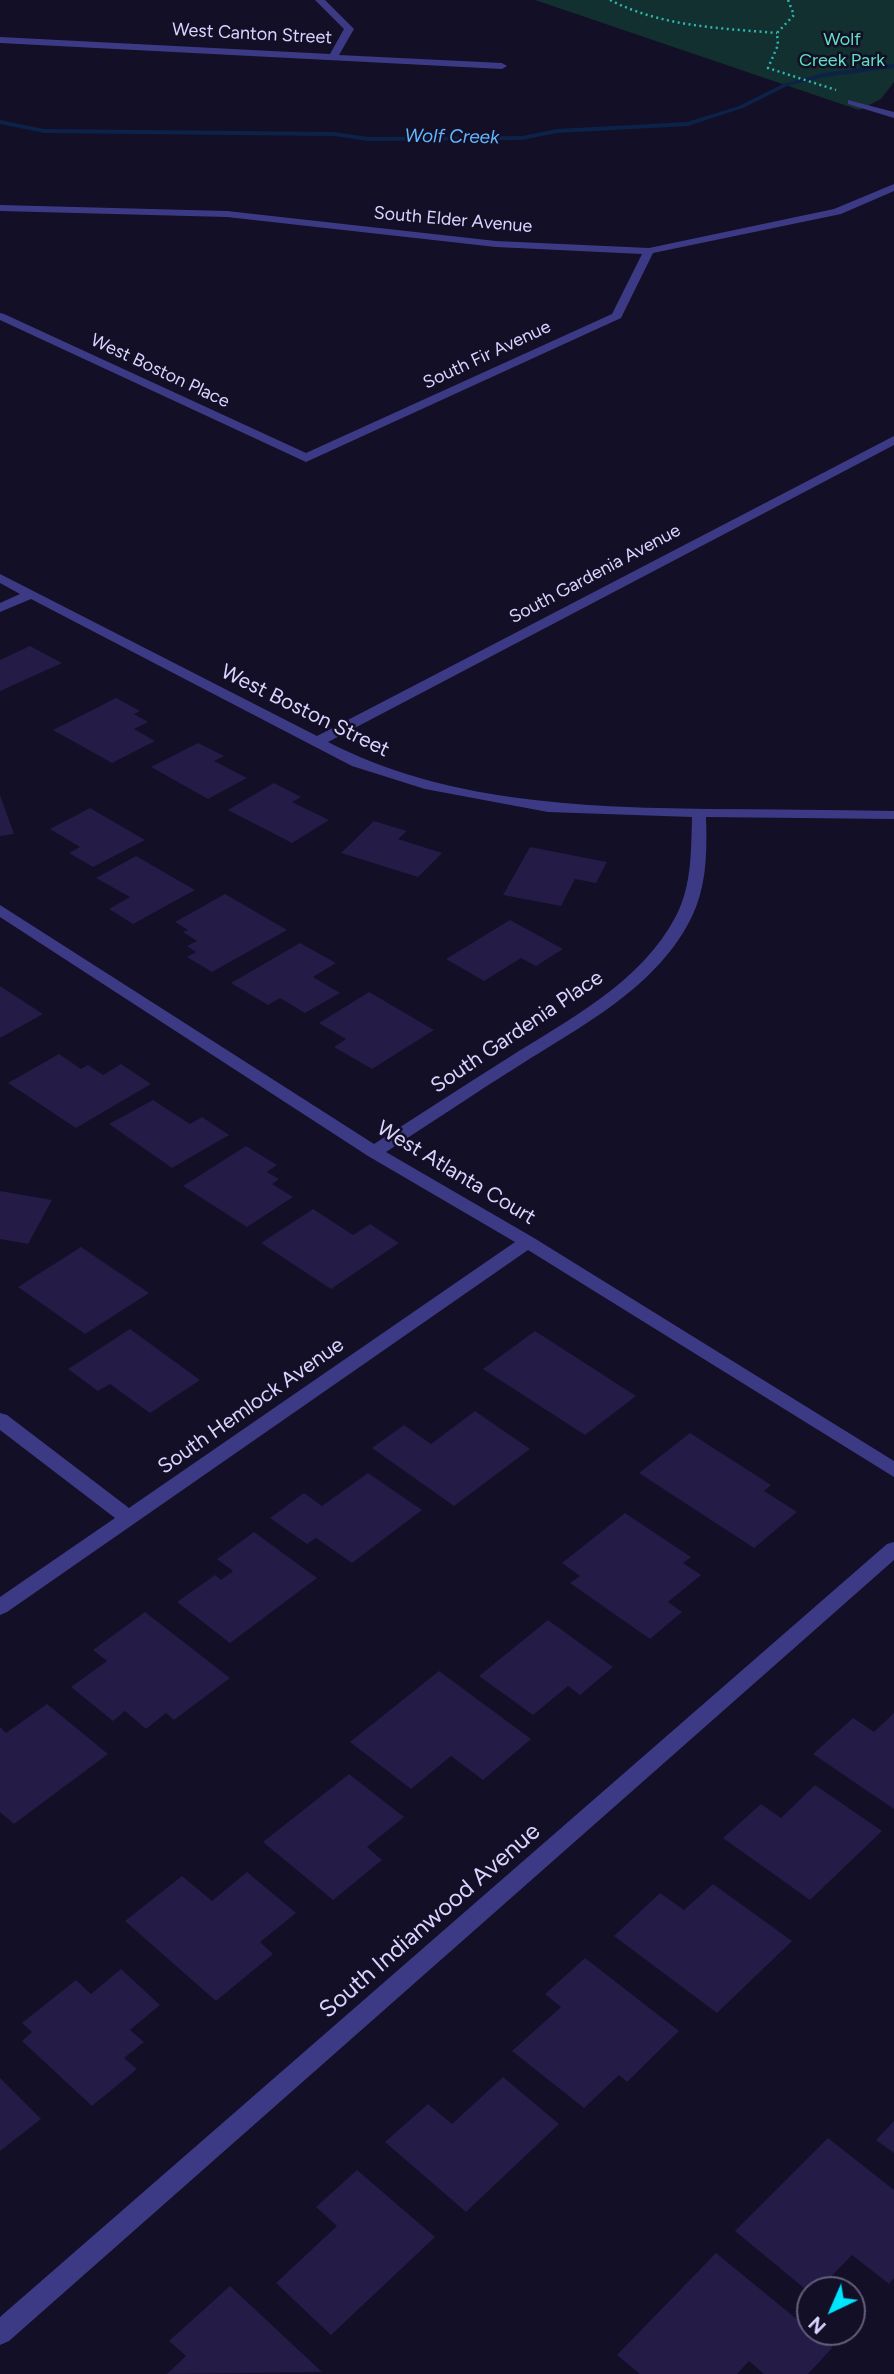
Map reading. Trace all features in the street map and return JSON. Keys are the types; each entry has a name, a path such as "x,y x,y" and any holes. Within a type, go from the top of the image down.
{"street":[{"path":"320,0 349,29 333,57"},
{"name":"West Canton Street","path":"0,40 502,66"},
{"path":"852,102 894,116"},
{"name":"South Elder Avenue","path":"0,208 227,214 496,244 649,251 837,212 894,187"},
{"name":"South Fir Avenue","path":"306,458 617,316 649,251"},
{"name":"West Boston Place","path":"0,316 306,458"},
{"name":"South Gardenia Avenue","path":"315,743 894,440"},
{"name":"West Boston Street","path":"0,578 315,743 393,776 496,801 548,808 699,814"},
{"path":"0,608 31,594"},
{"path":"699,814 894,816"},
{"name":"South Gardenia Place","path":"374,1152 574,1023 621,989 659,951 683,918 696,881 699,814"},
{"name":"West Atlanta Court","path":"0,910 374,1152 528,1242 894,1469"},
{"name":"South Hemlock Avenue","path":"0,1607 528,1242"},
{"path":"0,1420 128,1518"},
{"name":"South Indianwood Avenue","path":"0,2333 894,1549"}],"path":[{"path":"610,0 637,11 701,27 777,33"},
{"path":"788,0 794,15 777,33 778,45 768,68 845,93"}],"green space":[{"name":"Wolf Creek Park","path":"535,0 894,0 894,82 881,99 859,110"}],"building":[{"path":"30,646 62,663 0,691 0,660"},
{"path":"116,698 140,711 134,714 148,722 134,729 155,741 112,763 53,730"},
{"path":"198,743 224,756 214,761 247,778 208,799 151,767"},
{"path":"274,783 301,797 292,802 329,820 292,843 228,810"},
{"path":"0,795 14,834 0,836"},
{"path":"90,808 145,840 93,867 69,853 80,847 50,829"},
{"path":"374,821 407,831 398,839 442,853 418,877 341,853"},
{"path":"530,847 607,862 596,883 575,879 561,906 503,895"},
{"path":"136,856 195,890 133,924 109,909 130,897 96,878"},
{"path":"225,894 287,930 212,972 187,957 196,952 187,946 197,941 183,932 188,930 175,922"},
{"path":"510,920 563,949 536,966 521,958 484,981 446,959"},
{"path":"300,943 336,963 313,977 340,993 305,1013 280,998 268,1005 231,983"},
{"path":"0,986 43,1014 0,1038"},
{"path":"369,992 434,1030 372,1069 334,1047 346,1039 319,1023"},
{"path":"59,1054 81,1069 88,1065 103,1075 121,1064 151,1084 76,1128 8,1083"},
{"path":"153,1100 190,1124 202,1117 229,1135 172,1168 109,1124"},
{"path":"246,1146 277,1165 267,1172 279,1179 272,1184 293,1197 247,1227 183,1186"},
{"path":"0,1191 52,1200 28,1244 0,1239"},
{"path":"313,1209 353,1235 370,1224 399,1243 331,1289 261,1243"},
{"path":"81,1247 149,1293 85,1334 18,1287"},
{"path":"130,1329 200,1380 150,1413 110,1384 98,1391 68,1369"},
{"path":"535,1331 636,1396 585,1435 483,1369"},
{"path":"475,1411 530,1449 454,1506 372,1448 404,1425 431,1444"},
{"path":"690,1433 771,1485 764,1491 797,1512 754,1548 639,1473"},
{"path":"368,1473 422,1510 352,1563 316,1538 307,1544 270,1518 304,1493 322,1506"},
{"path":"625,1513 691,1557 683,1563 701,1575 668,1602 682,1612 650,1639 570,1583 580,1576 562,1563"},
{"path":"254,1532 317,1578 230,1643 177,1602 215,1575 221,1580 233,1571 217,1559"},
{"path":"145,1612 230,1678 174,1720 166,1713 146,1729 125,1711 113,1721 71,1687 107,1661 93,1650"},
{"path":"548,1620 613,1667 580,1695 568,1686 533,1715 479,1676"},
{"path":"439,1671 531,1739 483,1780 451,1756 411,1789 350,1742"},
{"path":"47,1704 108,1754 14,1824 0,1812 0,1727 6,1733"},
{"path":"894,1713 894,1809 813,1754 853,1718 874,1732"},
{"path":"349,1774 404,1817 367,1847 382,1860 333,1900 263,1842"},
{"path":"815,1785 882,1831 810,1900 723,1838 761,1804 781,1818"},
{"path":"247,1872 296,1913 260,1942 273,1954 216,2001 125,1921 182,1876 212,1901"},
{"path":"713,1884 792,1941 717,2013 614,1936 660,1893 684,1910"},
{"path":"585,1958 679,2031 627,2082 619,2075 584,2108 512,2051 561,2007 545,1994"},
{"path":"121,1969 160,2005 130,2030 144,2042 124,2058 137,2069 92,2106 22,2041 32,2032 22,2023 76,1980 91,1994"},
{"path":"503,2077 559,2124 466,2212 385,2142 428,2104 452,2124"},
{"path":"0,2078 41,2119 0,2151"},
{"path":"894,2121 894,2153 876,2140"},
{"path":"828,2138 894,2190 894,2278 889,2284 852,2255 832,2276 796,2276 796,2281 735,2231"},
{"path":"357,2170 435,2237 331,2335 276,2283 337,2226 316,2207"},
{"path":"716,2253 796,2319 796,2346 832,2348 808,2374 764,2374 749,2361 737,2374 640,2374 617,2355"},
{"path":"230,2286 322,2372 167,2374 186,2356 169,2341"}],"waterway":[{"name":"Wolf Creek","path":"0,122 44,131 334,134 368,139 522,138 557,131 688,124 741,107 785,85 824,75 894,66"}]}
